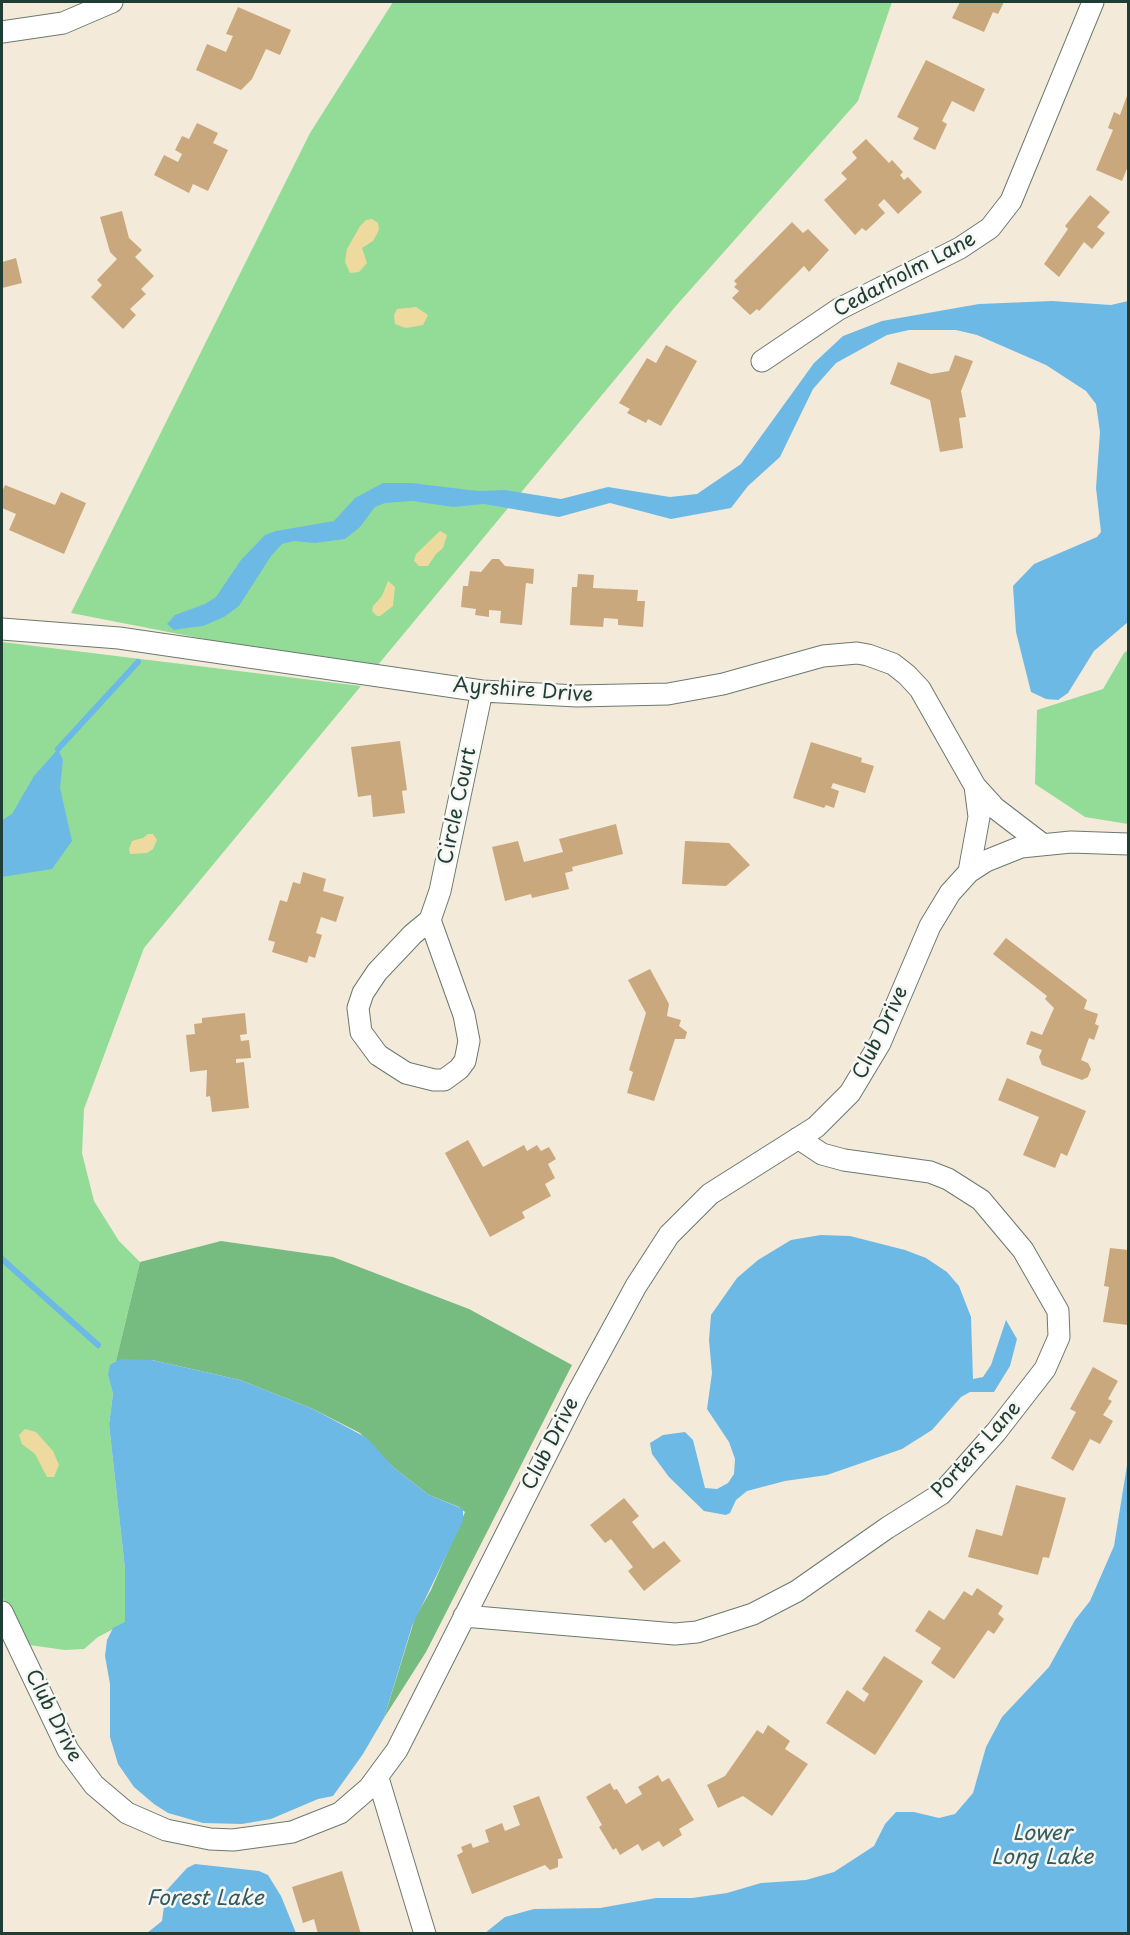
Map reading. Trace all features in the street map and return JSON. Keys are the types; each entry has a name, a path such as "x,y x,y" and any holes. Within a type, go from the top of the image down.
{"street":[{"path":"2,32 63,23 112,2"},
{"name":"Cedarholm Lane","path":"762,361 840,309 960,248 990,228 1011,201 1093,2"},
{"name":"Ayrshire Drive","path":"2,629 119,638 482,691 577,696 668,694 723,684 823,656 857,653 893,664 920,689 975,786 995,808 1042,844"},
{"name":"Circle Court","path":"430,920 464,1015 469,1041 465,1061 459,1069 444,1080 434,1080 406,1072 378,1055 368,1044 358,1021 360,1000 369,982 398,949 430,920 440,891 482,691"},
{"name":"Ayrshire Drive","path":"969,872 979,817 975,786"},
{"name":"Club Drive","path":"2,1612 56,1729 80,1768 111,1800 146,1823 166,1830 210,1839 275,1836 309,1827 340,1813 378,1778 397,1750 582,1384 636,1286 669,1235 697,1205 725,1183 829,1117 862,1076 887,1027 930,926 950,893 969,872 1002,853 1042,844 1128,844"},
{"name":"Porters Lane","path":"464,1616 675,1634 715,1627 753,1614 797,1591 887,1527 941,1494 996,1432 1045,1369 1059,1337 1058,1311 1023,1250 981,1200 948,1179 930,1172 844,1160 822,1154 798,1138"},
{"path":"378,1778 424,1934"}],"green space":[{"path":"393,2 892,2 858,101 675,307 377,666 235,645 71,613 310,133"},
{"path":"2,642 361,686 144,948 84,1109 82,1153 94,1201 119,1241 140,1262 116,1361 108,1375 113,1394 109,1424 125,1569 125,1623 98,1637 84,1649 65,1650 29,1645 2,1597"},
{"path":"1128,650 1128,824 1085,817 1035,784 1037,710 1103,689"},
{"path":"221,1241 333,1257 469,1309 572,1365 426,1652 384,1718 415,1618 431,1590 465,1512 459,1507 429,1495 393,1467 360,1433 313,1409 240,1380 152,1360 116,1361 140,1262"}],"sand":[{"path":"372,219 378,223 379,230 373,241 362,248 367,263 359,272 350,273 345,262 347,249 360,226 366,220"},
{"path":"416,307 428,315 423,325 406,328 395,324 394,315 397,309"},
{"path":"440,531 447,535 443,548 428,566 419,566 414,561 416,554"},
{"path":"388,581 395,587 393,606 377,616 372,611 373,606 382,596"},
{"path":"153,834 157,840 153,849 147,853 130,854 132,841"},
{"path":"25,1429 36,1432 53,1451 59,1465 54,1477 47,1477 35,1454 22,1444 19,1435"}],"water":[{"path":"1052,301 1111,305 1128,301 1128,622 1094,651 1068,693 1058,700 1046,699 1031,692 1016,632 1013,586 1034,564 1097,537 1101,532 1096,488 1100,432 1096,404 1086,391 1046,365 977,335 956,330 909,330 887,335 836,363 813,389 780,457 748,486 731,508 671,519 610,503 559,517 484,504 453,507 412,501 385,503 375,507 360,527 345,539 315,543 294,541 282,544 271,556 239,606 224,617 203,626 174,630 167,624 175,615 205,604 216,597 241,560 265,535 334,521 355,498 383,483 411,483 478,491 505,490 561,499 608,487 670,497 697,494 741,464 814,363 843,336 882,321 979,304"},
{"path":"58,749 63,760 60,788 72,841 52,869 2,877 2,820 12,814 34,776"},
{"path":"821,1235 850,1236 905,1250 926,1258 947,1272 959,1286 971,1317 973,1379 983,1377 991,1365 1006,1320 1017,1339 1010,1366 994,1392 970,1392 961,1397 932,1430 902,1449 827,1475 785,1481 747,1491 736,1500 730,1513 726,1515 704,1511 669,1477 652,1454 650,1443 663,1435 685,1432 693,1440 705,1488 717,1489 728,1483 734,1474 735,1459 729,1442 707,1409 712,1373 709,1340 711,1315 737,1278 758,1260 791,1240"},
{"path":"120,1359 152,1360 240,1380 313,1409 367,1438 393,1467 429,1495 463,1509 463,1521 412,1626 384,1718 363,1754 333,1796 318,1799 271,1819 242,1824 203,1823 168,1813 154,1804 134,1787 118,1764 110,1737 110,1684 105,1656 107,1640 113,1628 125,1622 125,1569 109,1424 113,1394 108,1375 110,1365"},
{"name":"Lower Long Lake","path":"1128,1459 1128,1933 485,1933 505,1917 534,1909 600,1908 656,1898 692,1898 727,1893 761,1883 806,1880 834,1872 874,1846 885,1824 896,1812 914,1812 939,1818 955,1814 973,1793 986,1747 1002,1717 1049,1667 1075,1620 1090,1601 1114,1546"},
{"name":"Forest Lake","path":"195,1864 259,1871 268,1875 281,1896 296,1933 147,1933 162,1921 166,1891 187,1868"}],"building":[{"path":"960,2 1004,2 998,14 993,12 984,32 952,18"},
{"path":"238,7 291,30 280,55 266,49 252,79 241,90 196,70 207,44 226,52 233,36 226,34"},
{"path":"926,60 985,89 974,112 952,101 942,121 947,124 935,150 913,139 919,128 897,117"},
{"path":"1128,93 1128,166 1122,181 1096,170 1113,130 1108,128 1114,112 1120,115"},
{"path":"197,123 218,133 213,143 228,150 208,191 193,184 189,193 154,175 164,155 178,162 182,154 175,150 182,136 189,139"},
{"path":"866,139 889,163 892,160 903,172 900,175 904,180 908,177 922,192 898,214 884,199 878,205 885,213 866,231 862,228 855,235 824,200 847,179 841,173 857,158 852,152"},
{"path":"1090,195 1110,212 1097,227 1105,233 1092,249 1084,242 1059,277 1044,264 1068,229 1065,226"},
{"path":"122,211 129,238 142,250 135,257 154,276 141,289 146,294 130,309 136,315 123,329 91,297 102,285 97,280 117,259 110,252 100,217"},
{"path":"792,222 803,233 808,229 829,250 809,272 804,266 759,311 757,309 750,315 732,298 739,291 734,287 737,284 734,281"},
{"path":"16,258 22,283 2,288 2,262"},
{"path":"666,345 697,361 661,426 648,419 646,423 627,413 630,409 619,403 647,358 656,363"},
{"path":"955,355 973,361 961,391 966,417 959,418 963,448 940,452 930,400 890,384 898,362 931,374 949,371"},
{"path":"5,485 55,505 61,492 86,503 64,554 9,530 16,514 2,508 2,492"},
{"path":"492,559 499,559 505,566 534,569 533,584 526,583 522,625 500,623 501,611 489,610 489,617 475,615 476,609 461,607 463,586 468,586 470,571 481,572"},
{"path":"578,574 594,575 593,588 638,590 637,601 645,601 643,627 618,625 618,619 604,618 603,627 570,625 572,587 577,587"},
{"path":"400,741 407,790 402,791 405,813 373,817 371,795 358,797 351,747"},
{"path":"811,742 862,758 861,762 874,766 865,793 833,783 831,788 839,791 834,808 826,805 824,808 793,798"},
{"path":"616,824 623,854 572,867 573,871 565,873 569,889 532,898 531,894 505,901 492,847 518,841 524,862 563,852 559,839"},
{"path":"685,841 729,843 750,865 726,886 682,884"},
{"path":"303,872 326,879 323,891 344,897 336,922 321,917 316,933 322,935 315,958 309,956 307,963 272,952 275,942 268,940 280,900 287,902 293,882 300,884"},
{"path":"1006,938 1087,1000 1084,1009 1098,1014 1095,1024 1099,1026 1094,1040 1089,1038 1081,1060 1088,1063 1091,1069 1088,1077 1082,1080 1042,1065 1039,1057 1042,1050 1026,1044 1031,1031 1042,1035 1054,1008 1045,999 1047,996 993,954"},
{"path":"650,969 669,1004 667,1016 681,1020 679,1026 687,1032 685,1039 675,1039 654,1101 627,1093 633,1072 629,1070 646,1013 628,980"},
{"path":"245,1013 247,1034 240,1035 241,1041 249,1040 251,1058 236,1059 236,1063 244,1062 249,1108 212,1112 210,1096 206,1097 207,1070 190,1072 186,1035 195,1034 194,1024 202,1023 202,1018"},
{"path":"1007,1078 1086,1111 1067,1156 1061,1153 1055,1168 1023,1155 1039,1117 998,1100"},
{"path":"468,1140 483,1167 524,1145 527,1151 537,1145 541,1151 549,1147 556,1159 548,1164 555,1178 545,1184 551,1196 522,1212 525,1218 490,1237 445,1153"},
{"path":"1110,1248 1128,1250 1128,1325 1103,1322 1109,1287 1104,1286"},
{"path":"1093,1367 1118,1381 1108,1399 1112,1401 1103,1415 1113,1421 1100,1444 1090,1439 1073,1471 1051,1458 1076,1412 1070,1409"},
{"path":"1016,1485 1066,1498 1049,1558 1043,1557 1038,1575 968,1557 976,1529 1002,1536"},
{"path":"624,1498 639,1516 632,1522 653,1549 664,1541 681,1561 644,1591 628,1571 633,1567 611,1539 605,1543 590,1525"},
{"path":"977,1588 1003,1606 998,1614 1004,1619 994,1634 988,1630 954,1679 931,1663 941,1648 915,1631 929,1610 944,1620 964,1591 972,1596"},
{"path":"884,1656 923,1681 875,1755 826,1723 847,1690 864,1702 869,1694 862,1689"},
{"path":"768,1725 790,1741 785,1749 808,1764 772,1816 743,1796 718,1808 707,1785 725,1776 757,1730 763,1734"},
{"path":"658,1775 662,1782 669,1778 694,1820 679,1829 682,1835 663,1847 659,1841 642,1851 638,1844 620,1855 616,1848 613,1850 599,1827 602,1825 586,1797 610,1783 614,1790 617,1789 626,1804 642,1794 638,1787"},
{"path":"539,1796 563,1858 558,1859 558,1867 550,1870 545,1865 472,1894 457,1855 463,1852 461,1847 471,1843 473,1848 489,1842 485,1830 502,1823 505,1831 520,1825 513,1806"},
{"path":"342,1871 361,1934 318,1934 314,1919 303,1923 292,1887"}],"waterway":[{"path":"58,749 138,662"},
{"path":"2,1259 98,1345"}]}
